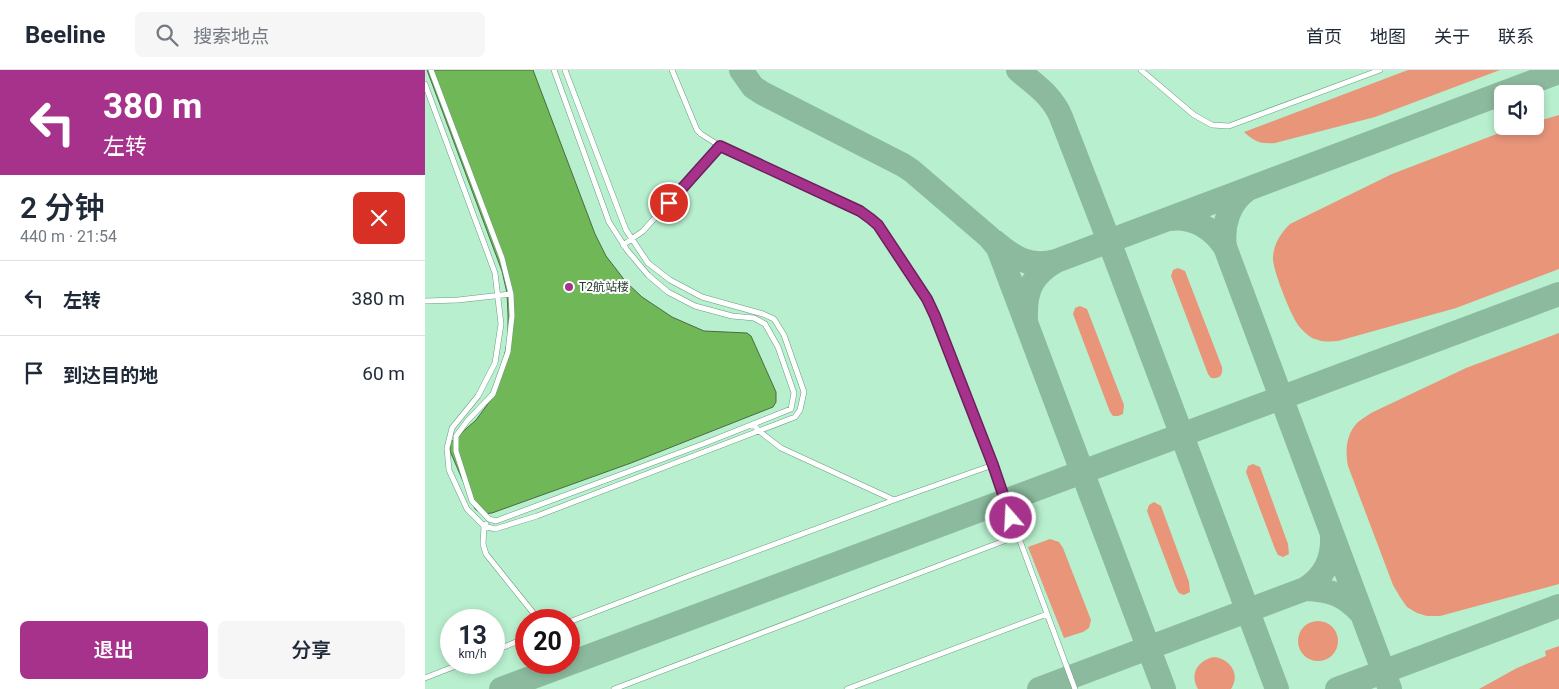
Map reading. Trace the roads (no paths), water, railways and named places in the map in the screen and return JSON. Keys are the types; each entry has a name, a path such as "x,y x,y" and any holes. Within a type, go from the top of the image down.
{"lane":[{"path":"431,70 502,258 511,294 512,316 508,352 493,394 468,420 457,436 457,451 472,501 489,519 496,521 791,409 794,393 778,347 765,324 754,318 732,316 695,306 669,292 648,275 623,245 609,222 554,70"},
{"path":"425,84 495,273 501,324 495,363 478,396 452,428 447,448 449,470 467,509 484,526 495,529 537,516 795,417 800,410 804,392 785,335 774,320 763,314 702,297 669,280 648,263 626,230 565,70"},
{"path":"672,70 697,130 701,134 720,146 860,211 871,219 878,225 927,299 993,465 1017,536 1075,689"},
{"path":"1141,70 1194,115 1212,125 1229,126 1380,70"},
{"path":"623,245 643,231 720,146"},
{"path":"425,301 458,300 511,294"},
{"path":"753,424 781,448 894,500"},
{"path":"580,618 894,500 993,465"},
{"path":"489,519 484,526 483,544 486,554 530,609"},
{"path":"613,689 1017,536"},
{"path":"847,689 1047,614"},
{"path":"425,678 440,672"}],"place":[{"name":"T2航站楼","path":"569,287"}]}
